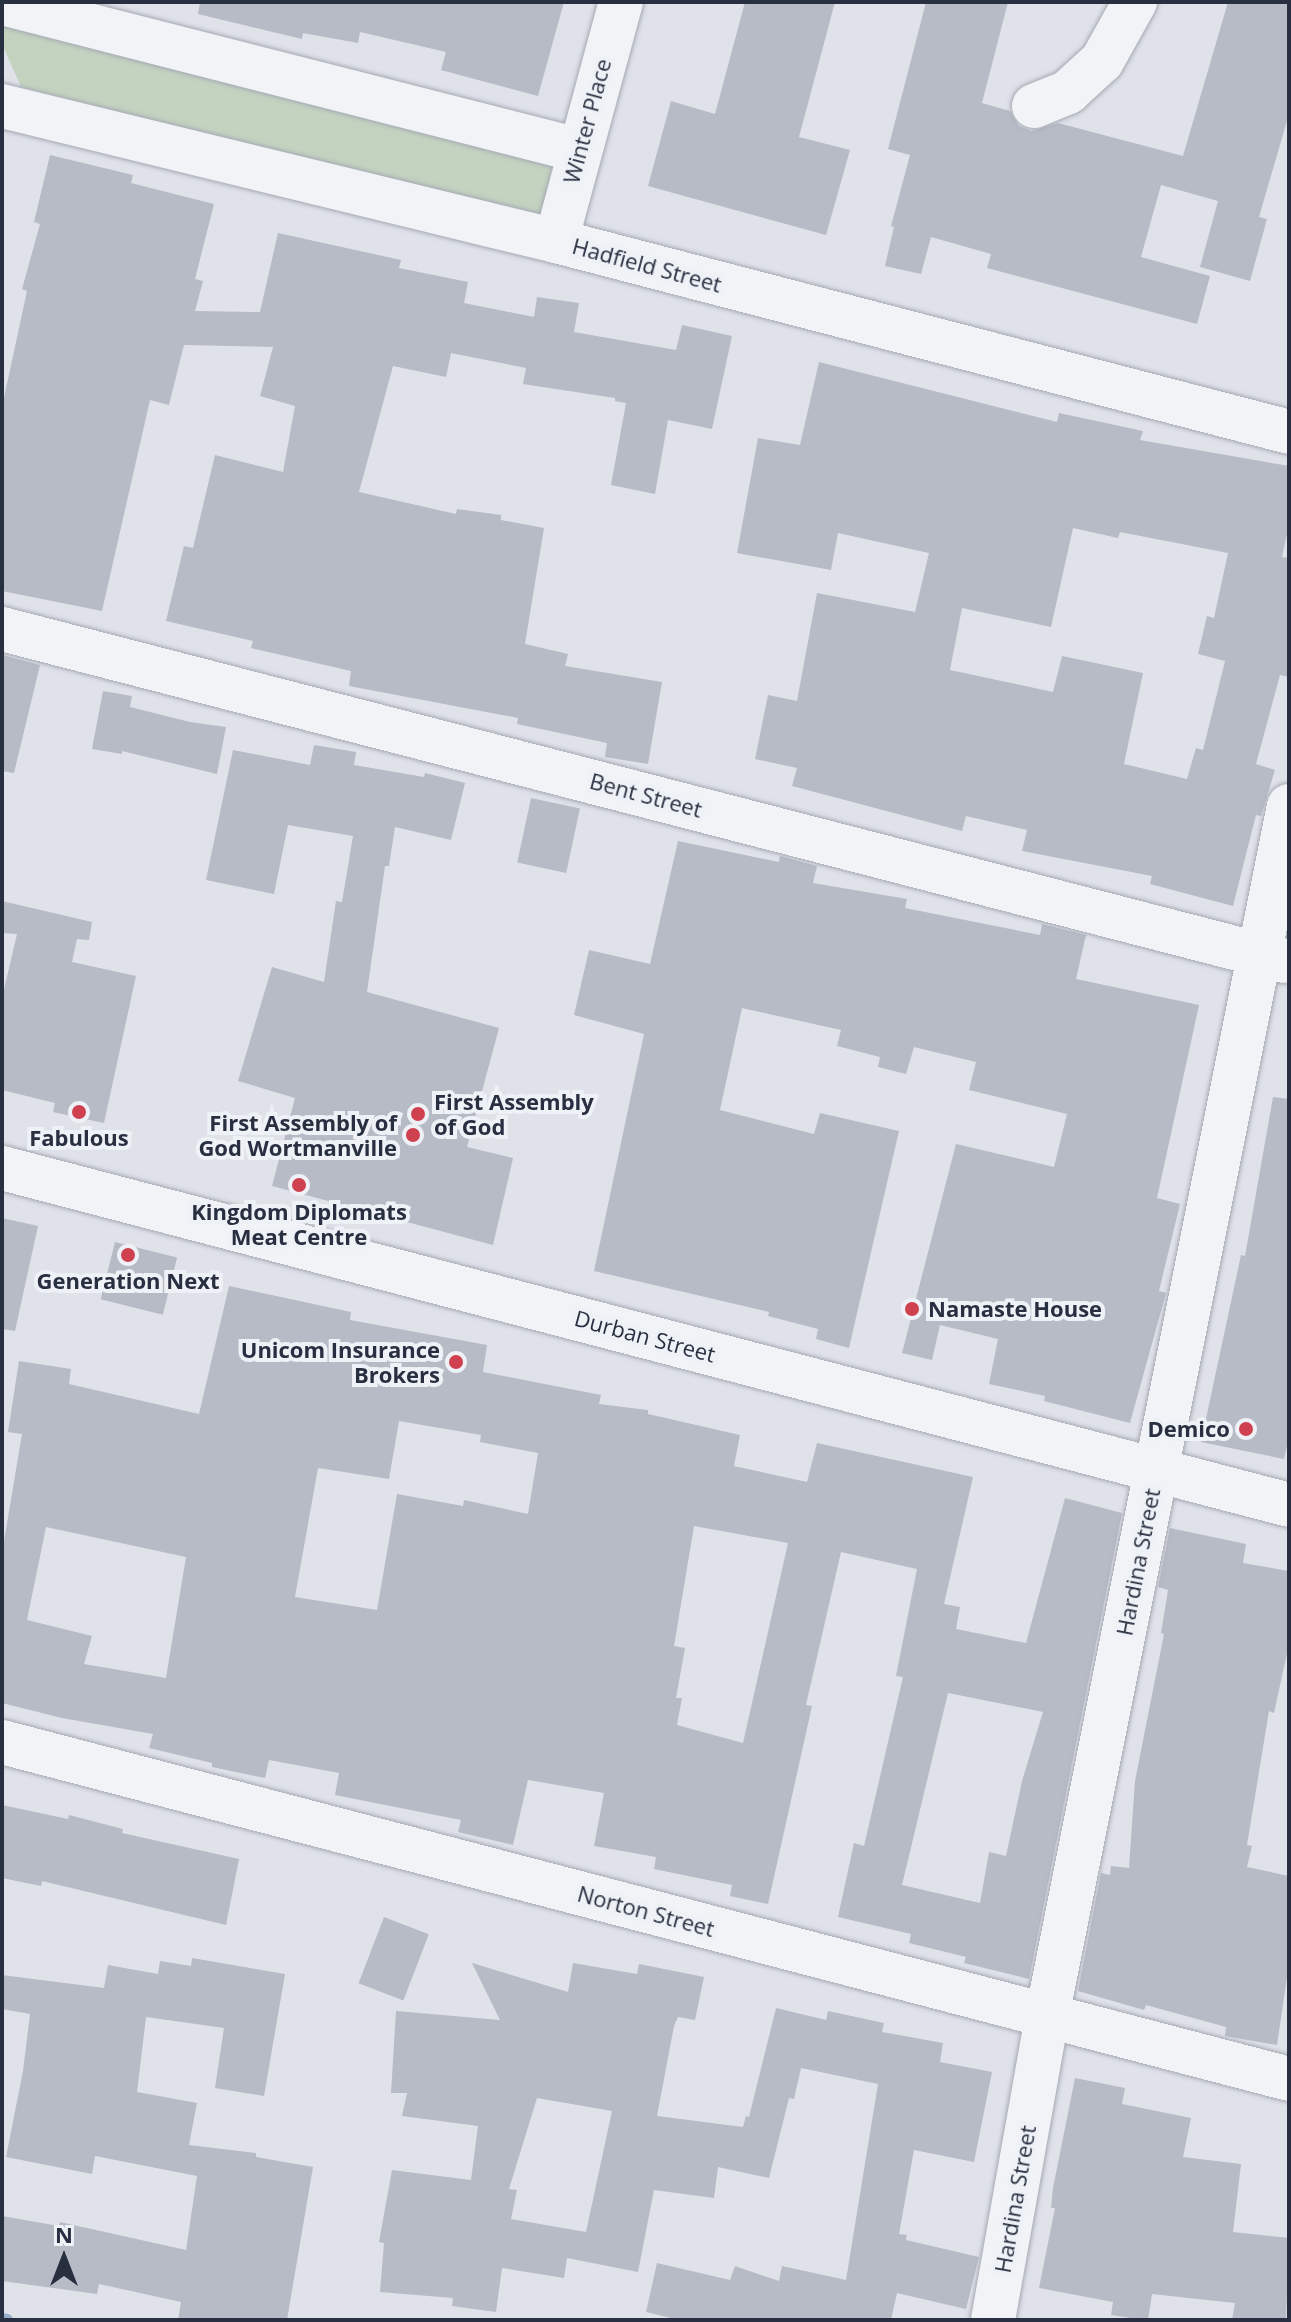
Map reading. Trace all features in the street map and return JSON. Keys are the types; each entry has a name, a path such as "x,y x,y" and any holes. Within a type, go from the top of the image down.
{"street":[{"name":"Winter Place","path":"556,241 578,150 621,2"},
{"path":"1034,106 1068,92 1102,61 1135,2"},
{"path":"2,3 578,150"},
{"name":"Hadfield Street","path":"2,106 556,241 1289,432"},
{"name":"Bent Street","path":"2,629 1274,958"},
{"name":"Hardina Street","path":"993,2320 1047,2016 1156,1470 1274,958 1289,806"},
{"name":"Durban Street","path":"2,1168 1289,1505"},
{"name":"Norton Street","path":"2,1742 1289,2079"}],"green space":[{"path":"2,25 553,161 542,219 21,87 2,44"}],"building":[{"path":"200,2 564,2 538,96 441,70 446,52 360,32 358,43 303,33 302,39 198,14"},
{"path":"745,2 835,2 799,137 850,150 826,235 648,186 671,101 715,114"},
{"path":"926,2 1008,2 982,103 1010,111 1019,126 1031,131 1058,123 1183,156 1228,2 1289,2 1289,114 1259,217 1267,219 1250,281 1200,267 1218,201 1161,185 1141,257 1210,276 1197,324 987,268 991,254 931,237 921,274 885,266 894,227 891,226 910,155 888,149"},
{"path":"50,155 133,175 131,183 214,204 195,279 203,281 195,311 260,312 278,233 401,260 399,268 468,282 464,303 534,317 537,297 579,303 574,332 676,350 682,325 732,336 712,429 668,420 655,494 611,485 626,403 615,401 615,398 523,384 526,368 451,353 446,377 393,366 359,492 456,514 457,509 501,515 501,520 544,528 525,644 568,654 565,666 662,682 648,764 605,757 607,743 517,724 518,718 349,686 351,671 251,648 253,641 166,621 184,546 193,548 215,455 283,472 295,406 260,396 273,347 184,345 169,405 150,400 102,611 2,591 2,407 27,291 22,289 40,224 34,222"},
{"path":"819,362 1057,422 1059,413 1143,431 1140,440 1289,466 1289,525 1282,557 1289,558 1289,677 1280,675 1256,764 1275,770 1261,816 1256,815 1233,906 1150,884 1152,876 1022,851 1027,830 966,816 962,831 792,786 797,768 755,759 768,695 797,701 817,593 915,612 929,553 838,533 831,570 737,553 758,438 800,445","holes":["1073,528 1118,538 1120,532 1228,553 1214,618 1207,616 1198,654 1225,661 1203,750 1196,748 1187,779 1124,764 1143,673 1062,656 1053,692 950,670 962,608 1051,627"]},
{"path":"2,655 40,665 14,773 2,771"},
{"path":"103,691 132,696 130,707 190,722 226,727 217,774 122,751 122,754 92,749"},
{"path":"314,745 356,752 354,765 424,777 425,773 465,783 451,840 395,827 389,866 385,866 367,992 499,1028 467,1147 513,1158 493,1245 272,1186 295,1098 238,1081 272,967 324,982 336,901 342,902 353,836 288,825 274,894 206,880 233,750 310,765"},
{"path":"531,798 580,808 566,873 517,863"},
{"path":"678,841 779,862 780,856 817,866 813,883 907,899 905,908 1040,935 1042,924 1086,935 1076,979 1199,1005 1157,1198 1180,1204 1159,1291 1166,1293 1130,1423 1044,1401 1045,1396 989,1384 998,1339 940,1325 932,1360 902,1353 956,1144 1054,1167 1067,1114 969,1090 976,1062 914,1047 906,1074 878,1067 880,1057 837,1046 841,1030 742,1008 720,1110 814,1134 820,1113 899,1131 849,1348 816,1339 818,1329 768,1316 769,1312 594,1271 644,1034 574,1015 589,950 650,964"},
{"path":"2,901 92,922 89,940 77,939 72,962 136,976 104,1123 53,1112 55,1103 2,1090 2,998 17,934 2,933"},
{"path":"1273,1097 1289,1099 1289,1437 1284,1459 1201,1442 1241,1255 1245,1256"},
{"path":"2,1218 38,1226 15,1331 2,1329"},
{"path":"115,1242 177,1257 163,1315 101,1299"},
{"path":"229,1286 351,1312 350,1320 487,1345 483,1372 601,1395 599,1404 648,1410 648,1414 740,1435 734,1466 807,1482 817,1443 973,1477 944,1604 960,1607 956,1629 1026,1643 1065,1498 1122,1513 1029,1979 964,1963 966,1957 909,1943 911,1934 838,1917 854,1843 864,1846 903,1677 896,1676 917,1569 841,1552 806,1705 812,1706 768,1904 730,1896 732,1885 654,1869 656,1857 594,1846 604,1793 528,1780 513,1845 458,1832 461,1820 335,1795 339,1773 269,1760 265,1778 212,1767 212,1763 149,1748 153,1734 62,1718 2,1703 2,1553 22,1434 8,1432 19,1361 71,1369 69,1384 199,1414","holes":["399,1421 481,1435 480,1442 538,1453 528,1514 464,1500 463,1506 397,1494 377,1610 295,1597 318,1468 389,1479","694,1526 788,1543 743,1743 677,1725 682,1698 676,1698 685,1648 674,1646","46,1527 186,1557 166,1678 84,1664 92,1636 27,1620","948,1693 1043,1712 1022,1781 1006,1856 989,1852 980,1903 902,1885"]},
{"path":"1170,1528 1246,1544 1243,1563 1289,1571 1289,1644 1274,1713 1269,1711 1247,1845 1252,1846 1247,1867 1289,1876 1289,1964 1277,2045 1225,2036 1226,2027 1146,2005 1144,2010 1078,1991 1101,1873 1110,1875 1111,1866 1129,1868 1135,1781 1164,1634 1161,1633 1168,1590 1158,1587"},
{"path":"2,1805 68,1819 69,1815 123,1829 122,1833 239,1859 226,1925 42,1881 41,1886 2,1878"},
{"path":"384,1917 429,1934 403,2000 359,1983"},
{"path":"192,1958 285,1974 264,2096 215,2088 224,2028 146,2017 137,2092 197,2103 189,2145 256,2153 256,2157 313,2167 287,2320 178,2320 181,2302 99,2284 97,2294 2,2281 2,2216 59,2226 60,2222 186,2250 197,2176 95,2156 92,2174 6,2157 23,2071 30,2014 2,2009 2,1975 104,1988 108,1965 158,1974 160,1961 191,1966"},
{"path":"472,1963 568,1992 573,1963 637,1974 639,1964 704,1977 695,2020 678,2017 674,2026 657,2116 743,2127 746,2116 749,2117 776,2008 826,2020 828,2011 884,2023 882,2032 943,2043 940,2062 992,2072 974,2162 914,2150 899,2234 907,2235 906,2240 979,2257 966,2309 897,2293 891,2320 679,2320 646,2312 657,2263 730,2280 735,2266 779,2281 782,2266 846,2280 878,2084 801,2068 794,2099 789,2098 769,2178 718,2167 714,2198 654,2190 638,2272 567,2258 564,2278 502,2268 496,2312 452,2306 453,2298 380,2292 384,2243 379,2242 392,2170 471,2180 478,2126 402,2116 407,2093 391,2093 396,2011 500,2020","holes":["537,2098 612,2111 586,2232 511,2219 517,2190 509,2189"]},
{"path":"1075,2078 1125,2088 1122,2104 1191,2118 1183,2157 1241,2164 1233,2232 1289,2238 1286,2320 1232,2320 1235,2303 1152,2294 1148,2320 1144,2320 1111,2315 1113,2302 1039,2288 1055,2208 1051,2208 1053,2188"}],"waterway":[{"path":"2,2319 7,2320"}],"place":[{"name":"Fabulous","path":"79,1112"},
{"name":"First Assembly of God","path":"418,1114"},
{"name":"First Assembly of God Wortmanville","path":"413,1135"},
{"name":"Kingdom Diplomats Meat Centre","path":"299,1185"},
{"name":"Generation Next","path":"128,1255"},
{"name":"Namaste House","path":"912,1309"},
{"name":"Unicom Insurance Brokers","path":"456,1362"},
{"name":"Demico","path":"1246,1429"}]}
